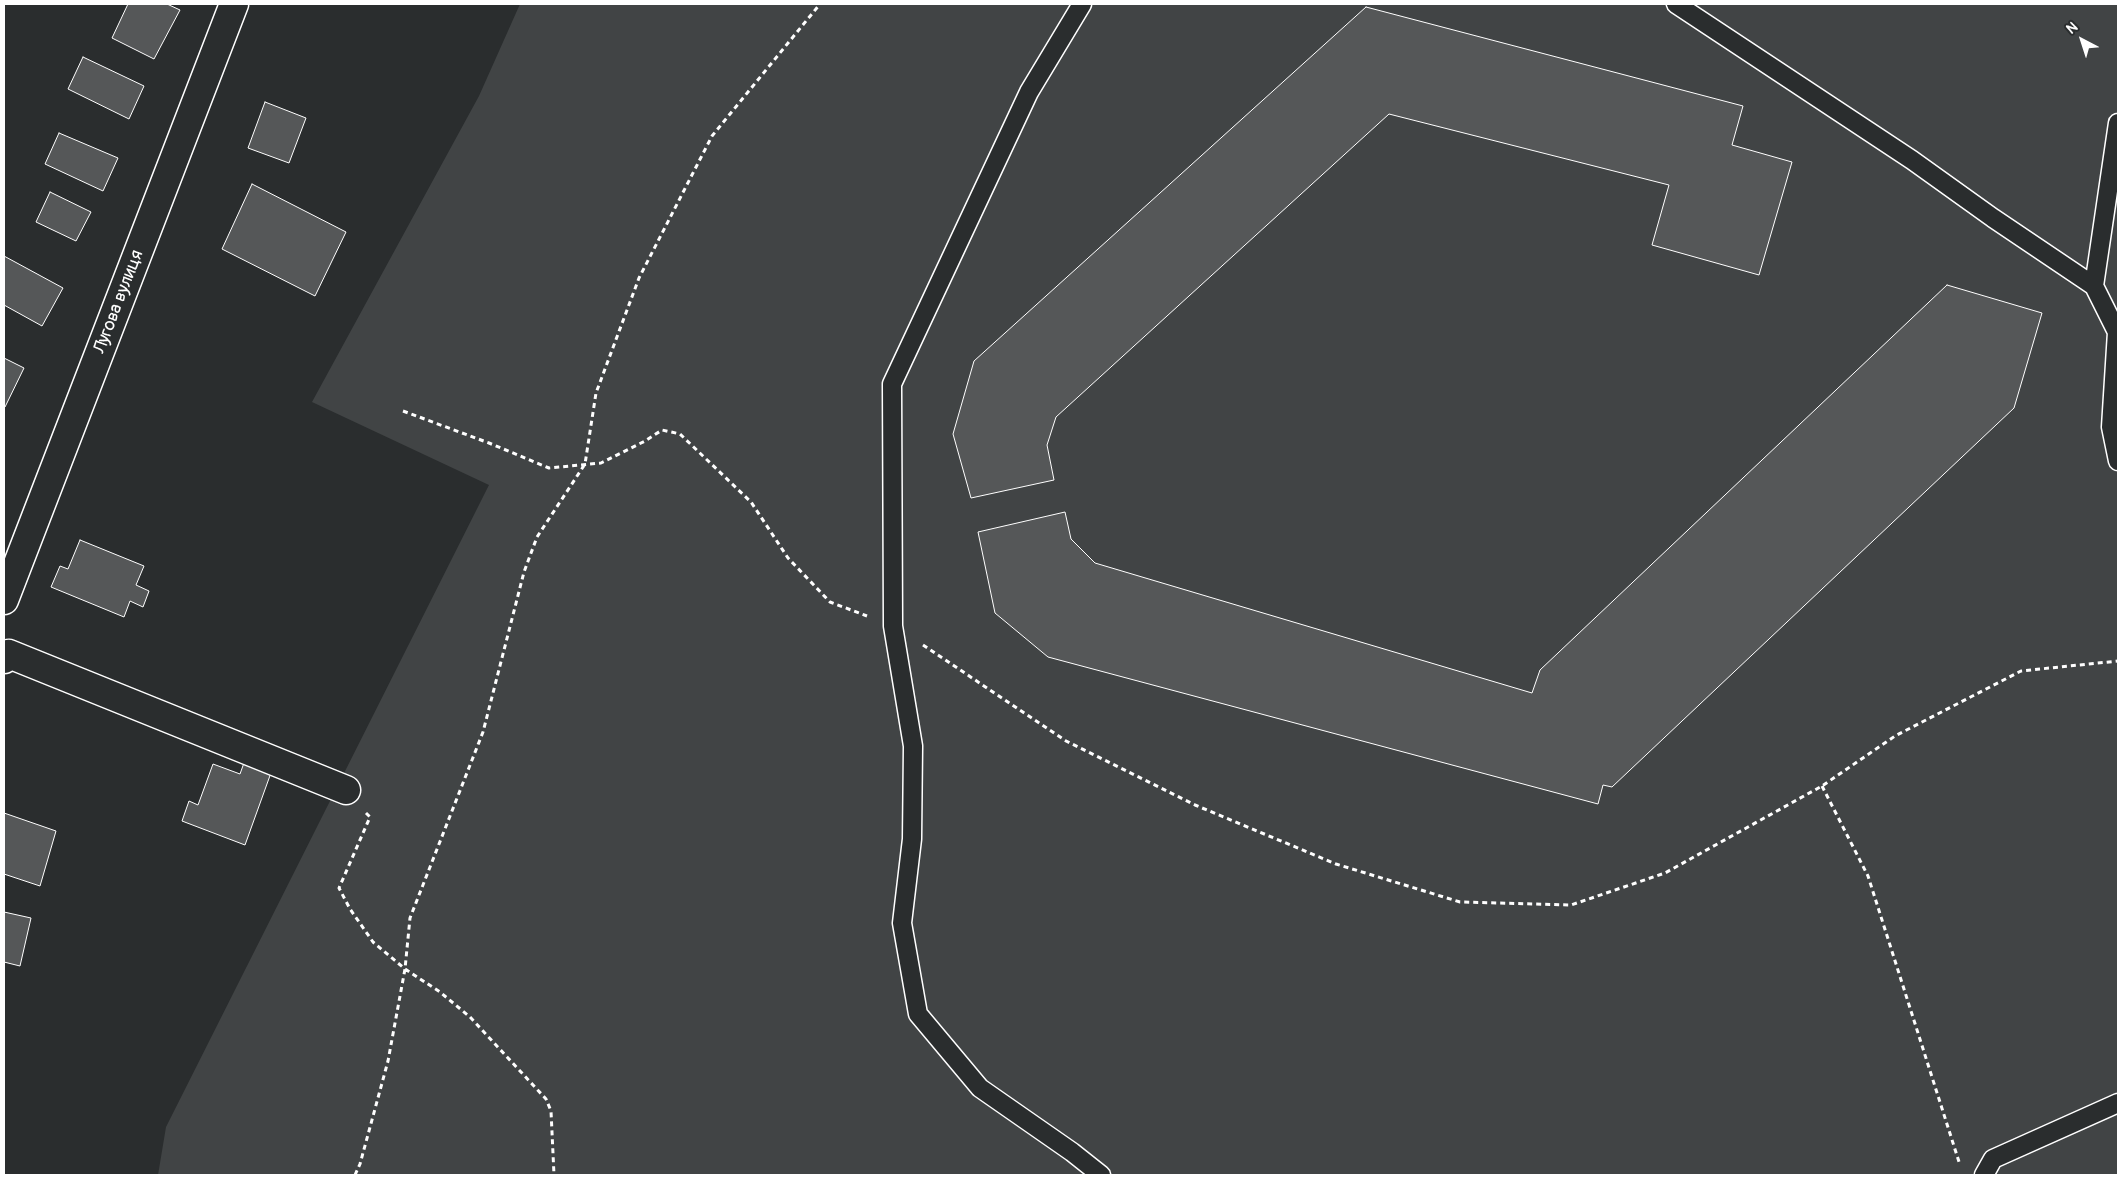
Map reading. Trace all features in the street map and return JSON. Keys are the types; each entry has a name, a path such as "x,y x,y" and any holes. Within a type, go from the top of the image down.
{"street":[{"name":"Лугова вулиця","path":"4,600 234,4"},
{"path":"4,659 9,654 346,790"}],"lane":[{"path":"1082,4 1029,92 892,384 893,626 913,746 912,839 902,923 918,1014 980,1088 1072,1152 1101,1175"},
{"path":"1676,4 1912,160 1993,218 2094,286 2117,332 2111,427 2118,461"},
{"path":"2094,286 2118,123"},
{"path":"1984,1175 1993,1159 2118,1103"}],"path":[{"path":"355,1175 360,1164 388,1061 405,969 410,918 483,732 524,572 537,537 585,464 596,393 638,278 712,136 820,4"},
{"path":"403,411 549,468 601,462 645,441 662,430 680,434 750,502 788,558 830,602 893,626 1066,741 1195,805 1336,864 1460,902 1570,905 1665,873 1822,786 1895,736 2021,671 2118,661"},
{"path":"1822,786 1868,876 1960,1166"},
{"path":"346,790 370,817 339,888 350,909 373,942 405,969 440,992 470,1017 546,1099 551,1110 554,1175"}],"shaded area":[{"path":"520,4 2118,4 2118,1175 158,1175 166,1127 489,485 312,402 479,96"}],"building":[{"path":"128,4 167,4 180,10 154,59 112,38"},
{"path":"1366,7 1743,106 1732,145 1792,162 1759,275 1652,245 1669,185 1389,114 1056,417 1047,445 1054,480 971,498 953,434 974,361"},
{"path":"83,57 144,86 129,119 68,89"},
{"path":"265,102 306,118 289,163 248,148"},
{"path":"59,133 118,158 103,191 45,164"},
{"path":"252,184 346,232 315,296 222,249"},
{"path":"50,192 91,212 76,241 36,222"},
{"path":"4,256 63,288 42,326 4,305"},
{"path":"1947,285 2042,313 2014,408 1612,787 1603,785 1598,804 1048,657 995,613 978,532 1065,512 1071,539 1095,563 1532,693 1540,670"},
{"path":"4,358 24,368 5,407 4,407"},
{"path":"80,540 144,566 136,585 149,591 143,607 130,601 124,617 51,587 60,566 68,569"},
{"path":"245,760 272,770 245,845 182,821 189,801 198,805 213,764 240,774"},
{"path":"4,813 56,831 40,886 4,874"},
{"path":"4,912 31,918 20,966 4,962"}]}
